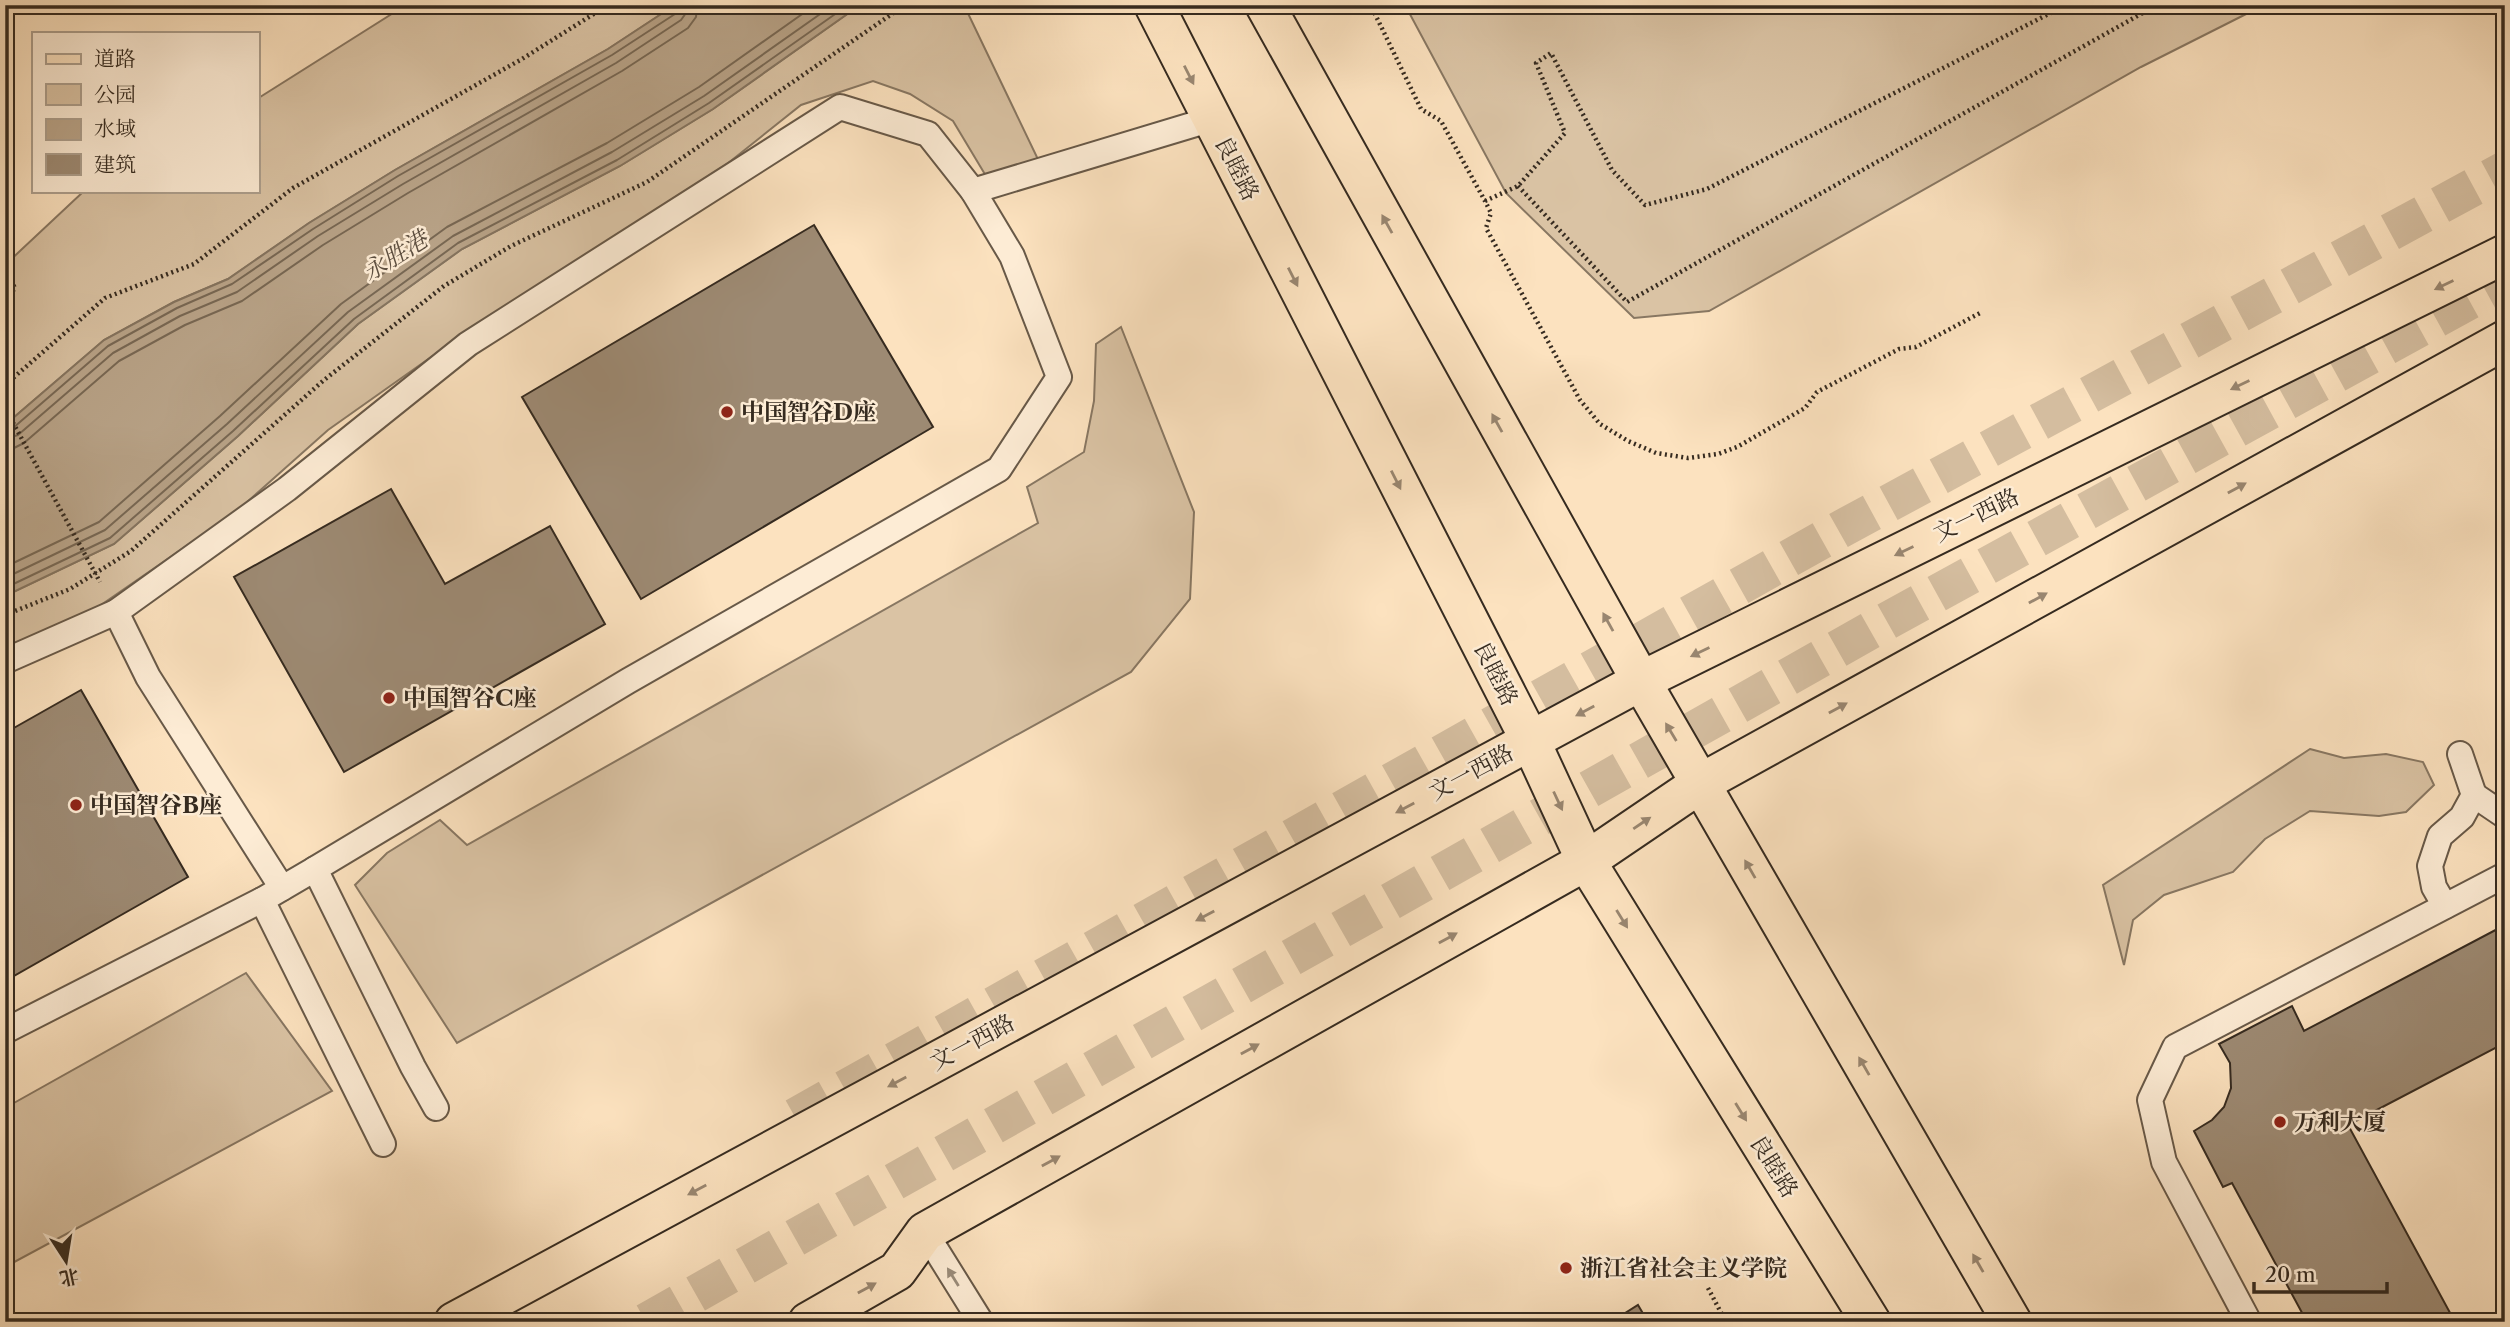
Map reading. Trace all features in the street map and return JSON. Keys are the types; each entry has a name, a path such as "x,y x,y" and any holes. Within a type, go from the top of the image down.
{"main road":[{"path":"1265,5 1641,681 2012,1322"},
{"name":"良睦路","path":"1156,9 1530,740 1586,861 1871,1322"},
{"name":"文一西路","path":"454,1322 1641,681 2505,254"},
{"path":"814,1320 897,1272 925,1231 1586,861 1701,783 2505,340"}],"lane":[{"path":"5,661 116,612 287,489 468,344 839,107 928,134 973,191 1012,256 1059,377 999,469 628,681 272,894 5,1031"},
{"path":"973,191 1212,119"},
{"path":"116,612 148,677 272,894 383,1143"},
{"path":"2460,754 2474,795 2505,816"},
{"path":"2445,906 2434,887 2430,866 2440,836 2462,817 2474,795"},
{"path":"315,869 436,1108"},
{"path":"2249,1322 2164,1162 2150,1100 2175,1047 2505,875"},
{"path":"925,1231 981,1322"}],"path":[{"path":"5,386 105,298 194,264 293,188 522,59 608,5"},
{"path":"5,615 70,589 131,551 324,380 444,286 511,246 647,182 905,5"},
{"path":"1367,5 1374,12 1421,109 1441,121 1485,201 1491,213 1486,228 1580,400 1600,424 1628,441 1656,453 1688,458 1718,454 1805,408 1817,392 1899,349 1916,347 1980,313"},
{"path":"1374,12 1388,5"},
{"path":"1485,201 1518,186 1566,133 1536,62 1551,52 1612,170 1645,205 1707,188 2066,5"},
{"path":"1518,186 1627,302 2157,5"},
{"path":"5,276 14,286 5,332"},
{"path":"5,408 86,559"},
{"path":"1708,1288 1726,1322"}],"green space":[{"path":"406,5 675,5 608,49 395,170 309,223 228,279 174,302 104,340 5,425 5,265 83,192 259,192 259,98"},
{"path":"860,5 964,5 1046,176 998,196 953,121 910,94 873,81 801,105 727,164 482,321 328,430 237,511 85,616 5,647 5,596 114,544 238,436 358,324 462,249 620,166 713,109"},
{"path":"1405,5 2264,5 2141,67 1709,311 1634,318 1506,193"},
{"path":"1121,327 1194,512 1190,599 1131,672 457,1043 355,885 387,853 440,820 467,845 1038,523 1027,487 1084,452 1094,401 1096,344"},
{"path":"2310,749 2344,758 2386,754 2423,762 2434,785 2406,812 2379,816 2310,811 2265,839 2233,872 2164,895 2133,920 2124,965 2103,885"},
{"path":"246,973 332,1091 5,1267 5,1108"}],"water":[{"name":"永胜港","path":"675,5 860,5 713,109 620,166 462,249 358,324 238,436 114,544 5,596 5,425 104,340 174,302 228,279 309,223 395,170 608,49"}],"building":[{"name":"中国智谷D座","path":"814,225 933,427 641,599 522,397"},
{"name":"中国智谷C座","path":"391,489 445,584 550,526 605,624 344,772 234,577"},
{"name":"中国智谷B座","path":"81,690 188,877 5,981 5,733"},
{"name":"万利大厦","path":"2505,925 2505,1043 2348,1125 2455,1322 2307,1322 2232,1183 2223,1187 2194,1131 2212,1120 2224,1107 2231,1088 2230,1063 2219,1044 2292,1006 2304,1031"},
{"path":"1638,1305 1648,1322 1611,1322"},
{"path":"2505,1309 2505,1322 2485,1322"}],"tunnel":[{"path":"795,1117 1843,528 2505,170"},
{"path":"646,1322 1887,621 2505,281"}],"place":[{"name":"中国智谷D座","path":"727,412"},
{"name":"中国智谷C座","path":"389,698"},
{"name":"中国智谷B座","path":"76,805"},
{"name":"万利大厦","path":"2280,1122"},
{"name":"浙江省社会主义学院","path":"1566,1268"}]}
